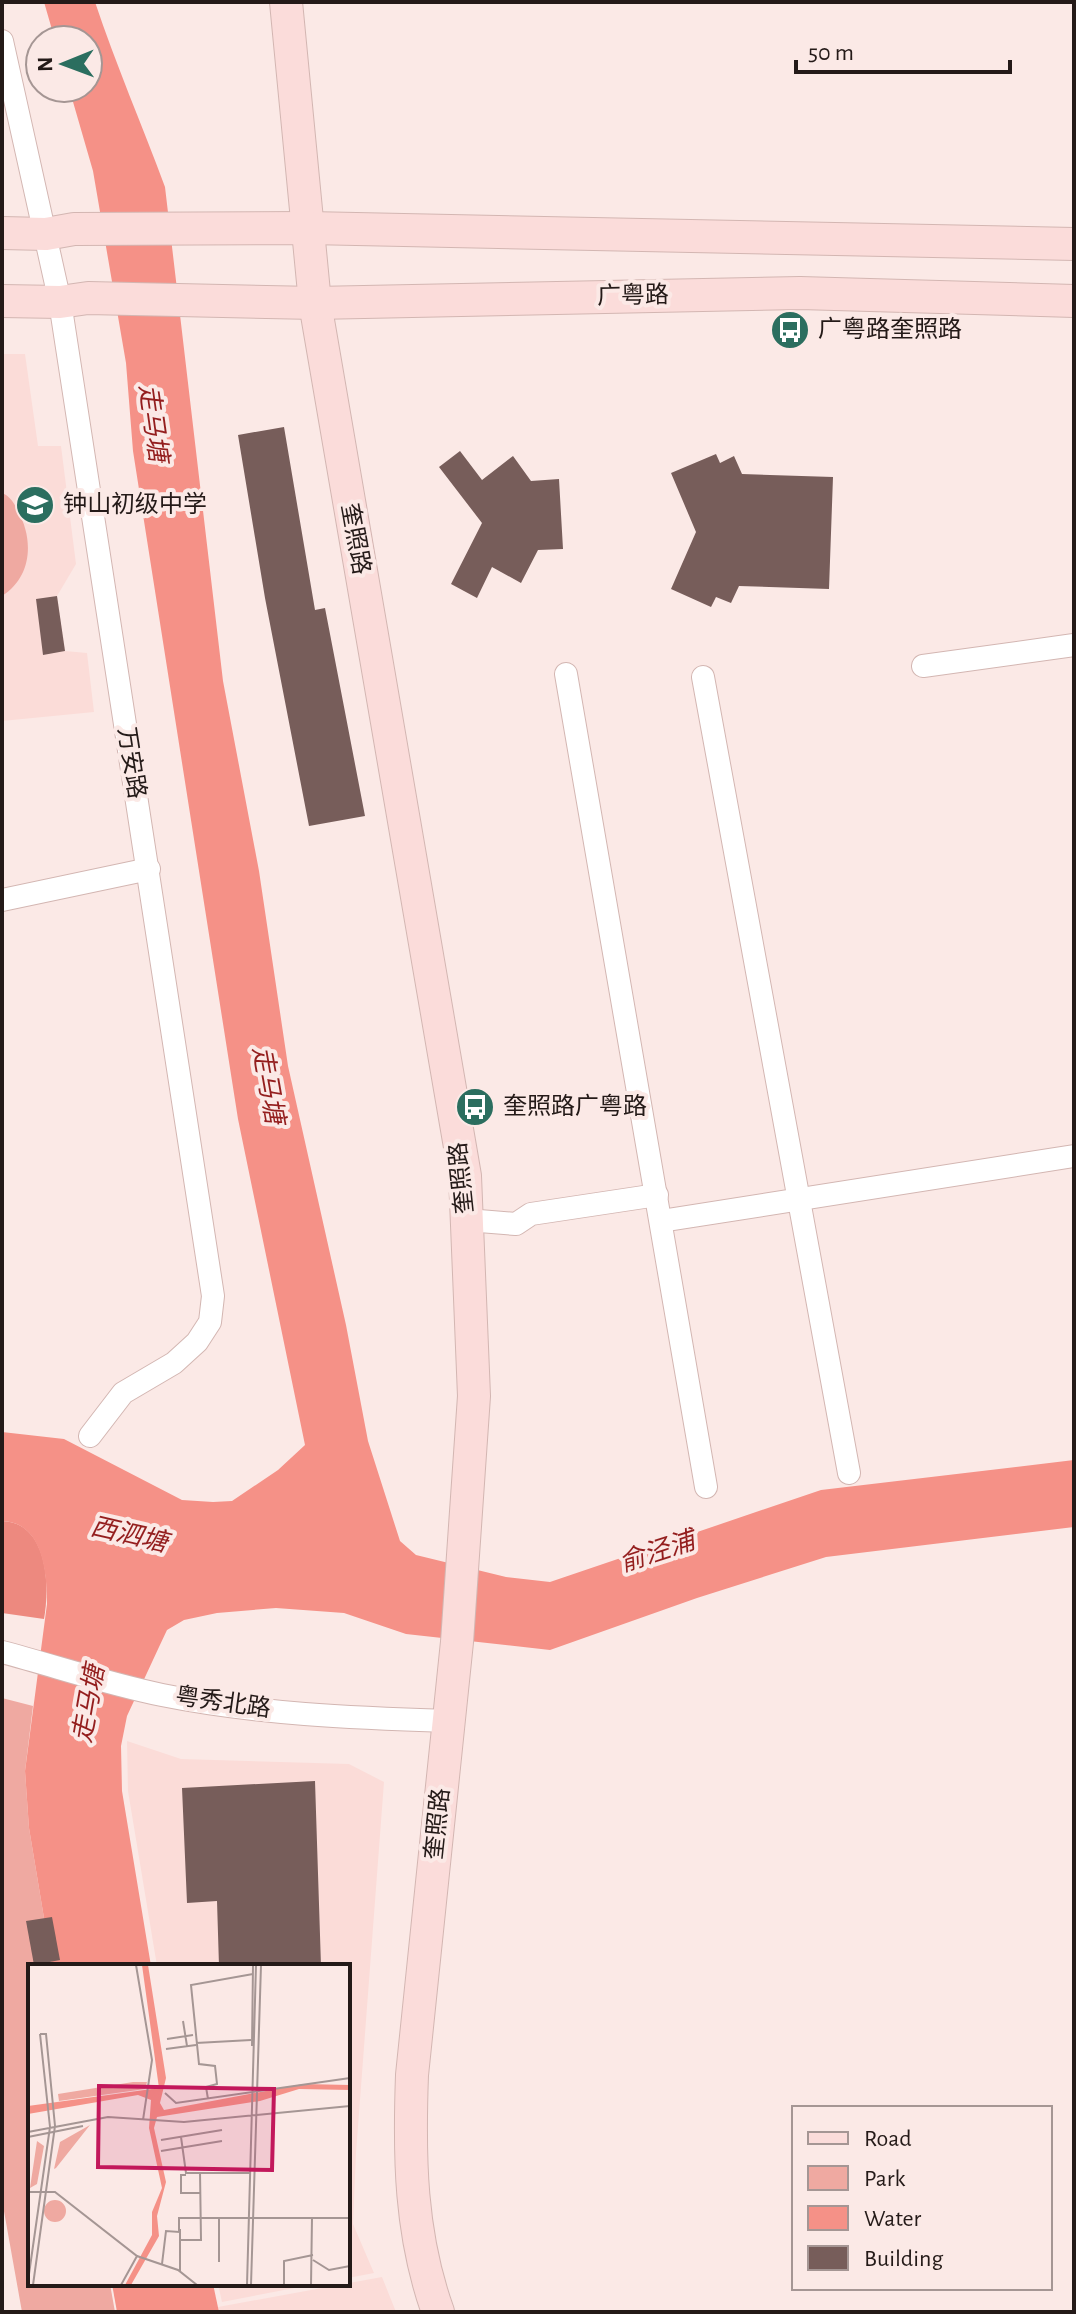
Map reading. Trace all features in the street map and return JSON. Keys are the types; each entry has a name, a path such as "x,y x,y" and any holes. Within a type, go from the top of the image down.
{"main road":[{"name":"奎照路","path":"286,2 315,303 465,1176 474,1396 457,1642 412,2075 410,2138 411,2190 417,2238 426,2279 438,2312"},
{"path":"2,233 309,228 1074,244"},
{"name":"广粤路","path":"74,300 315,303 800,293 1074,301"},
{"path":"2,301 74,300"}],"street":[{"name":"万安路","path":"2,41 60,231 74,300 107,615 149,869 213,1296 210,1322 197,1342 174,1363 123,1393 90,1436"},
{"path":"923,666 1074,645"},
{"path":"566,674 706,1487"},
{"path":"703,677 849,1473"},
{"path":"2,900 149,869"},
{"path":"661,1221 1074,1156"},
{"path":"467,1220 516,1224 531,1214 657,1195"},
{"name":"粤秀北路","path":"5,1653 159,1694 203,1702 347,1718 449,1721"}],"shaded area":[{"name":"钟山初级中学","path":"2,354 25,354 38,446 61,446 76,564 57,596 65,651 87,653 94,712 2,721"},
{"path":"2,1521 17,1524 29,1532 37,1544 45,1574 44,1619 2,1613"},
{"path":"127,1741 181,1759 349,1764 384,1782 353,2224 374,2273 350,2278 350,1964 157,1964 128,1791"},
{"path":"382,2277 396,2312 219,2312 218,2307 333,2286 350,2286 350,2283"},
{"path":"218,2286 305,2286 222,2302"}],"green space":[{"path":"2,493 12,500 18,511 28,546 19,579 2,596"},
{"path":"2,1698 33,1706 25,1771 29,1828 52,1964 28,1964 28,2286 110,2286 115,2312 22,2312 2,2200"}],"water":[{"path":"44,2 95,2 103,24 50,24"},
{"path":"104,27 165,187 223,681 259,871 288,1066 346,1325 368,1441 400,1541 416,1555 506,1577 550,1582 821,1490 1074,1460 1074,1527 826,1557 550,1650 406,1634 344,1613 276,1608 217,1613 184,1620 167,1630 127,1716 121,1746 122,1791 151,1964 52,1964 29,1828 25,1771 47,1604 46,1578 40,1551 34,1540 16,1524 2,1521 2,1432 64,1439 182,1500 213,1502 232,1501 278,1470 305,1445 238,1119 133,451 126,363 93,171 74,104 104,104"},
{"path":"112,2286 213,2286 219,2312 117,2312"}],"building":[{"path":"284,427 315,610 325,608 365,816 309,826 265,598 238,435"},
{"path":"460,451 482,480 513,456 531,481 559,479 563,549 538,550 521,583 492,567 477,598 451,584 482,523 439,467"},
{"path":"716,454 720,463 734,456 742,474 833,477 829,589 739,586 731,603 716,597 711,607 671,589 696,532 671,473"},
{"path":"57,596 65,651 43,655 36,599"},
{"path":"315,1781 321,1964 219,1964 217,1901 187,1903 182,1788"},
{"path":"52,1917 60,1960 34,1964 26,1921"}],"place":[{"name":"广粤路奎照路","path":"790,330"},
{"name":"钟山初级中学","path":"35,505"},
{"name":"奎照路广粤路","path":"475,1107"}],"water label":[{"name":"走马塘","path":"153,423"},
{"name":"走马塘","path":"268,1085"},
{"name":"西泗塘","path":"129,1535"},
{"name":"俞泾浦","path":"657,1552"},
{"name":"走马塘","path":"89,1704"}]}
